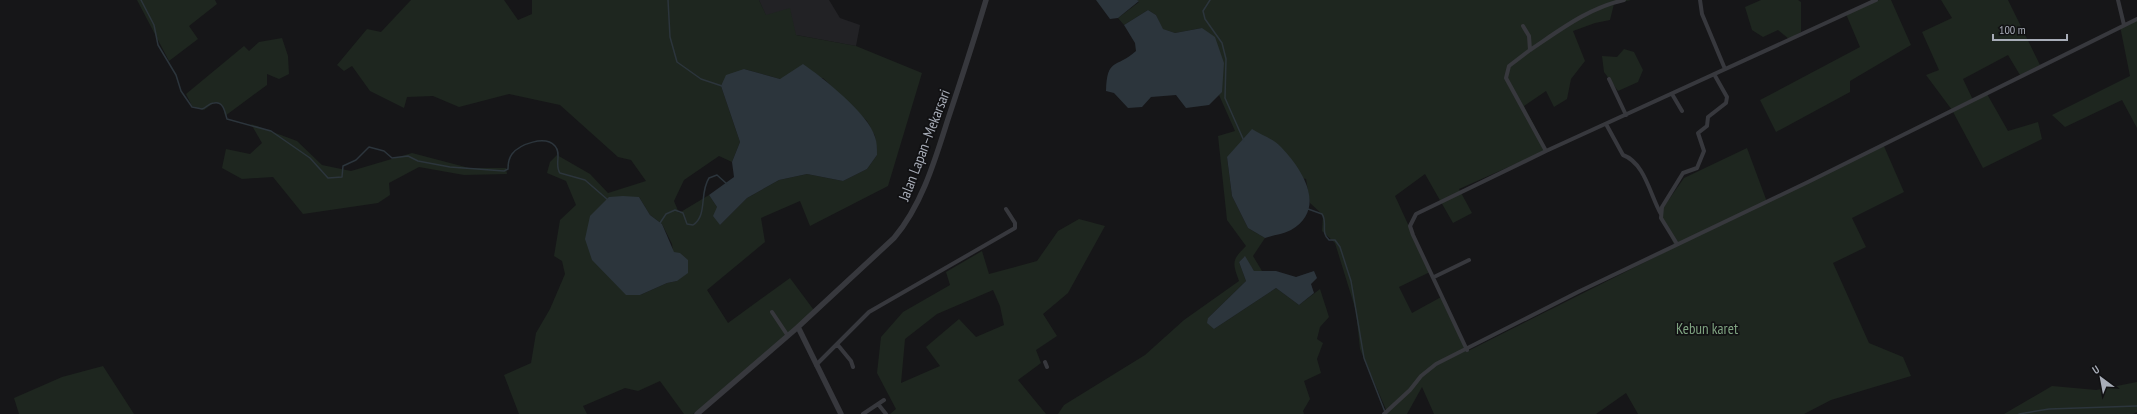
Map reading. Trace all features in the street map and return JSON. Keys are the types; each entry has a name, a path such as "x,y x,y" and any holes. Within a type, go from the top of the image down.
{"street":[{"name":"Jalan Lapan–Mekarsari","path":"697,414 788,336 894,238 906,223 921,193 940,146 986,0"},
{"path":"1546,151 1506,78 1509,66 1530,50 1580,17 1606,4 1624,0"},
{"path":"1700,0 1702,14 1725,69"},
{"path":"1467,350 1434,277 1413,236 1410,226 1414,215 1546,151 1876,0"},
{"path":"2118,0 2124,25"},
{"path":"1386,413 1426,372 1436,364 1467,350 1580,291 2137,19"},
{"path":"1524,26 1529,36 1530,50"},
{"path":"1677,244 1661,218 1662,207 1683,173 1697,168 1704,151 1698,133 1707,126 1708,117 1726,103 1727,97 1714,74"},
{"path":"1609,79 1626,115"},
{"path":"1672,94 1682,111"},
{"path":"1606,124 1623,155 1633,159 1652,190 1652,199 1662,214"},
{"path":"816,365 869,312 1015,228 1015,224 1006,210"},
{"path":"1434,277 1469,260"},
{"path":"772,312 788,336"},
{"path":"798,326 841,414"},
{"path":"837,344 851,361 853,367"},
{"path":"863,414 884,400"},
{"path":"878,404 886,414"}],"shaded area":[{"path":"759,0 829,0 840,18 860,25 856,46 796,35 766,16"},
{"path":"1096,0 1139,1 1118,18 1110,19"},
{"path":"1148,10 1156,15 1163,29 1175,33 1202,28 1215,37 1224,63 1222,92 1209,105 1186,108 1176,95 1151,97 1142,107 1128,108 1114,93 1106,91 1108,73 1111,68 1136,51 1135,43 1124,25"},
{"path":"803,64 833,87 855,107 864,118 875,137 877,143 877,155 867,169 843,181 807,174 779,180 747,198 720,225 713,216 717,207 709,195 734,177 732,162 740,142 721,86 726,75 744,69 780,79"},
{"path":"1252,129 1275,142 1289,156 1303,177 1308,188 1310,200 1308,211 1302,221 1291,230 1265,238 1248,228 1232,196 1227,157"},
{"path":"609,197 639,197 650,215 662,224 674,252 680,253 688,260 688,273 677,281 667,283 640,295 626,295 592,260 585,239 590,216"},
{"path":"1245,256 1254,271 1276,271 1296,277 1314,271 1317,278 1311,284 1314,293 1299,305 1276,288 1214,329 1207,323 1208,318 1246,281 1239,262"}],"green space":[{"path":"137,0 215,0 217,4 189,26 198,39 169,61"},
{"path":"411,0 504,0 518,20 532,14 532,0 759,0 766,15 790,8 796,35 856,46 922,73 888,186 810,226 800,201 761,218 765,242 707,290 728,323 790,278 816,313 718,396 693,414 684,414 660,381 638,391 625,388 583,406 587,414 519,414 504,375 531,363 536,333 550,309 565,274 562,261 554,256 560,220 576,205 566,181 547,173 550,162 557,155 590,174 608,193 646,181 631,160 618,157 560,105 509,94 459,107 433,96 407,97 404,108 370,91 352,66 344,71 337,65 367,29 381,32","holes":["744,69 780,79 823,78 867,121 875,136 877,155 867,169 843,181 807,174 779,180 747,198 720,225 717,207 709,195 679,213 674,201 684,180 719,156 732,162 740,142 721,86","639,197 650,215 662,224 672,244 677,281 667,283 640,295"]},
{"name":"Kebun karet","path":"1137,0 1631,0 1614,4 1610,20 1595,23 1573,31 1585,61 1571,79 1567,99 1554,107 1546,91 1524,106 1547,150 1459,189 1472,213 1453,223 1425,174 1395,196 1430,272 1399,287 1412,313 1443,296 1466,352 1675,247 1660,212 1684,178 1747,148 1767,202 1883,144 1904,192 1852,218 1866,247 1833,263 1869,343 1903,357 1911,376 1831,400 1804,414 1638,414 1626,393 1596,414 1434,414 1422,387 1407,414 1384,414 1387,412 1360,349 1356,311 1335,243 1322,231 1323,215 1310,203 1306,179 1227,157 1232,196 1248,228 1265,238 1253,256 1262,271 1254,271 1244,257 1239,262 1246,281 1208,318 1214,329 1276,288 1299,305 1320,289 1329,317 1320,327 1317,339 1323,343 1317,359 1321,373 1304,381 1310,399 1303,411 1304,414 1058,414 1064,405 1145,355 1184,320 1239,281 1234,265 1236,258 1246,246 1227,220 1218,136 1235,131 1219,95 1222,91 1202,28 1175,33 1162,29 1156,15 1148,10 1124,25 1118,18 1139,2"},
{"path":"1761,0 1798,0 1801,2 1801,32 1789,39 1778,30 1763,37 1752,30 1745,7"},
{"path":"1879,0 1891,0 1911,45 1850,81 1850,92 1776,132 1760,100 1860,47 1846,14"},
{"path":"1941,0 2008,0 2040,65 2020,75 2008,55 1963,79 1973,100 1987,94 2008,131 2038,122 2042,139 1983,168 1952,110 1926,75 1939,70 1922,32 1952,18"},
{"path":"2137,18 2137,128 2122,100 2065,127 2052,115 2130,76 2120,26"},
{"path":"282,38 288,56 289,74 279,79 267,74 267,85 225,116 223,106 215,102 204,110 192,106 186,94 244,46 249,51 259,42"},
{"path":"1624,49 1634,52 1643,70 1638,82 1618,91 1604,72 1602,56 1617,57"},
{"path":"251,124 297,141 322,165 351,171 412,153 469,168 506,168 507,174 464,175 419,167 389,183 390,195 378,203 303,214 273,177 242,179 222,168 226,149 250,154 262,143"},
{"path":"1079,219 1105,226 1068,293 1043,314 1057,336 1036,350 1041,363 1018,380 1046,414 890,414 896,409 877,373 881,337 903,312 950,285 946,272 982,251 989,274 1037,261 1058,231","holes":["993,290 1000,306 1004,325 976,337 959,319 926,347 940,366 901,383 905,339 937,314"]},
{"path":"103,366 134,414 19,414 14,398 62,377"},
{"path":"2137,382 2137,412 2133,414 2004,414 2052,386 2096,390"}],"waterway":[{"path":"141,0 154,25 158,45 176,75 181,91 192,107 202,109 212,103 220,104 224,108 227,119 271,131 310,158 328,178 342,177 343,166 356,160 369,147 384,151 392,158 408,156 418,161 450,167 504,171 508,169 510,157 516,150 526,144 545,141 551,143 557,149 558,170 560,173 585,180 608,200"},
{"path":"668,0 670,37 677,62 701,79 722,86"},
{"path":"1210,0 1203,11 1205,19 1222,43 1226,59 1225,98 1244,141"},
{"path":"660,223 666,214 675,210 683,213 687,224 693,225 698,221 700,216 704,190 709,178 717,175 727,184"},
{"path":"1308,209 1322,214 1324,217 1324,231 1326,237 1329,240 1335,240 1340,247 1351,281 1364,358 1385,412"},
{"path":"2019,414 2049,409 2137,406"}]}
